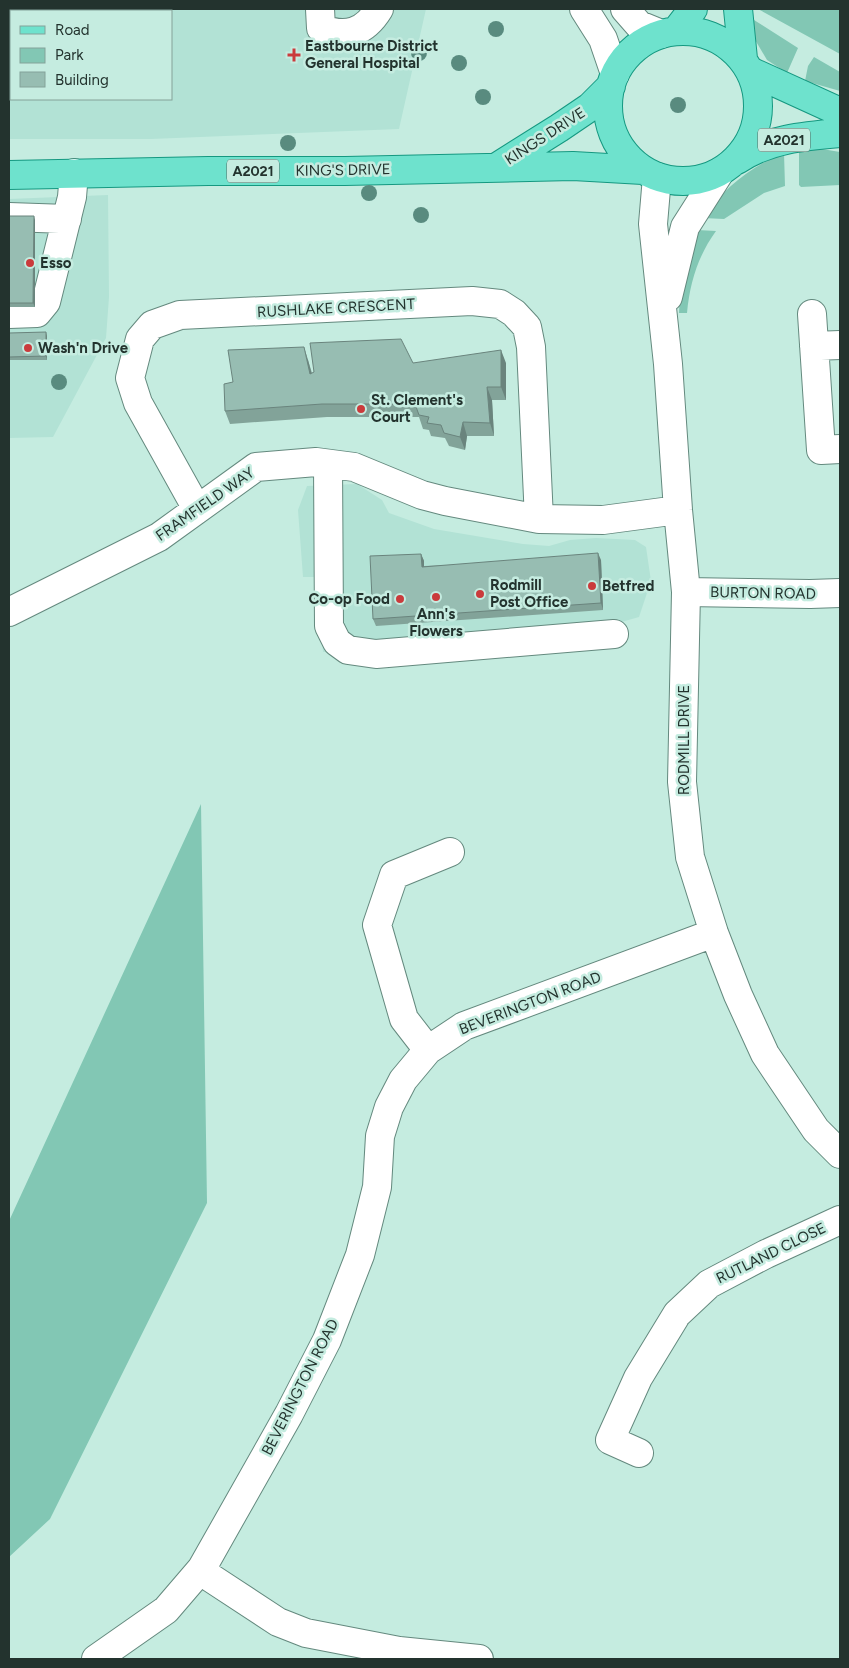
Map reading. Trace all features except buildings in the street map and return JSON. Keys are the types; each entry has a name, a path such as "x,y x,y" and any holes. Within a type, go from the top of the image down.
{"main road":[{"path":"669,32 693,9"},
{"path":"738,9 746,65"},
{"path":"669,32 702,33 726,44 746,65 755,83 759,109 755,128 749,143 727,167 696,180 671,181 650,173 632,161 616,140 608,114 613,80 621,64 633,50 650,38 669,32"},
{"path":"746,65 840,112"},
{"name":"KINGS DRIVE","path":"496,167 590,107 613,80"},
{"name":"A2021","path":"727,167 748,153 774,142 796,137 840,133"},
{"name":"KINGS DRIVE","path":"496,167 572,166 650,173"},
{"name":"KING'S DRIVE","path":"9,174 345,171 496,167"}],"street":[{"path":"320,9 321,28 330,32 348,33 362,30 372,21 379,9"},
{"path":"584,9 603,39 613,80"},
{"path":"625,9 639,25 669,32"},
{"name":"RODMILL DRIVE","path":"663,318 685,226 727,167"},
{"path":"9,314 37,313 46,302 44,274 47,247 67,219 72,197 74,173"},
{"name":"RODMILL DRIVE","path":"650,173 668,364 678,510 686,592 682,782 690,857 714,933 738,994 765,1054 816,1130 840,1154"},
{"path":"9,217 67,219"},
{"name":"RUSHLAKE CRESCENT","path":"197,509 138,403 130,378 140,339 152,325 180,315 472,301 500,304 514,313 527,327 531,347 539,518"},
{"path":"812,314 827,345 826,455"},
{"name":"FRAMFIELD WAY","path":"9,612 159,537 256,467 316,462 354,467 422,495 539,518 603,520 678,510"},
{"path":"328,464 329,626 337,642 348,650 376,654 614,634"},
{"name":"BURTON ROAD","path":"686,592 840,593"},
{"path":"428,1050 404,1019 377,925 394,875 450,852"},
{"name":"BEVERINGTON ROAD","path":"96,1659 166,1610 202,1568 289,1414 328,1340 360,1256 377,1187 380,1136 389,1107 403,1080 428,1050 464,1026 714,933"},
{"name":"RUTLAND CLOSE","path":"638,1453 610,1440 638,1378 677,1314 709,1284 766,1254 840,1220"},
{"path":"202,1568 212,1578 278,1622 306,1633 399,1651 479,1659"}],"shaded area":[{"name":"Eastbourne District General Hospital","path":"9,9 426,9 399,129 151,139 9,139"},
{"path":"108,195 109,297 106,338 53,437 9,438 9,199"},
{"path":"357,484 382,500 389,513 434,529 523,544 549,546 570,540 596,538 635,540 646,547 651,581 639,617 604,627 323,652 318,577 303,577 298,510 307,486"}],"green space":[{"path":"758,9 840,9 840,54"},
{"path":"754,20 798,48 787,73 767,60 754,38"},
{"path":"814,57 840,72 840,91 805,81 808,66"},
{"path":"822,149 840,152 840,185 801,187 799,185 799,151"},
{"path":"784,153 785,186 764,193 724,219 703,218 729,188 760,165"},
{"path":"697,230 716,231 704,250 696,270 690,291 687,313 679,313 680,293"},
{"path":"201,804 207,1203 50,1519 9,1557 9,1221"}],"place":[{"name":"Eastbourne District General Hospital","path":"294,55"},
{"name":"Esso","path":"30,263"},
{"name":"Wash'n Drive","path":"28,348"},
{"name":"St. Clement's Court","path":"361,409"},
{"name":"Betfred","path":"592,586"},
{"name":"Rodmill Post Office","path":"480,594"},
{"name":"Ann's Flowers","path":"436,597"},
{"name":"Co-op Food","path":"400,599"}]}
